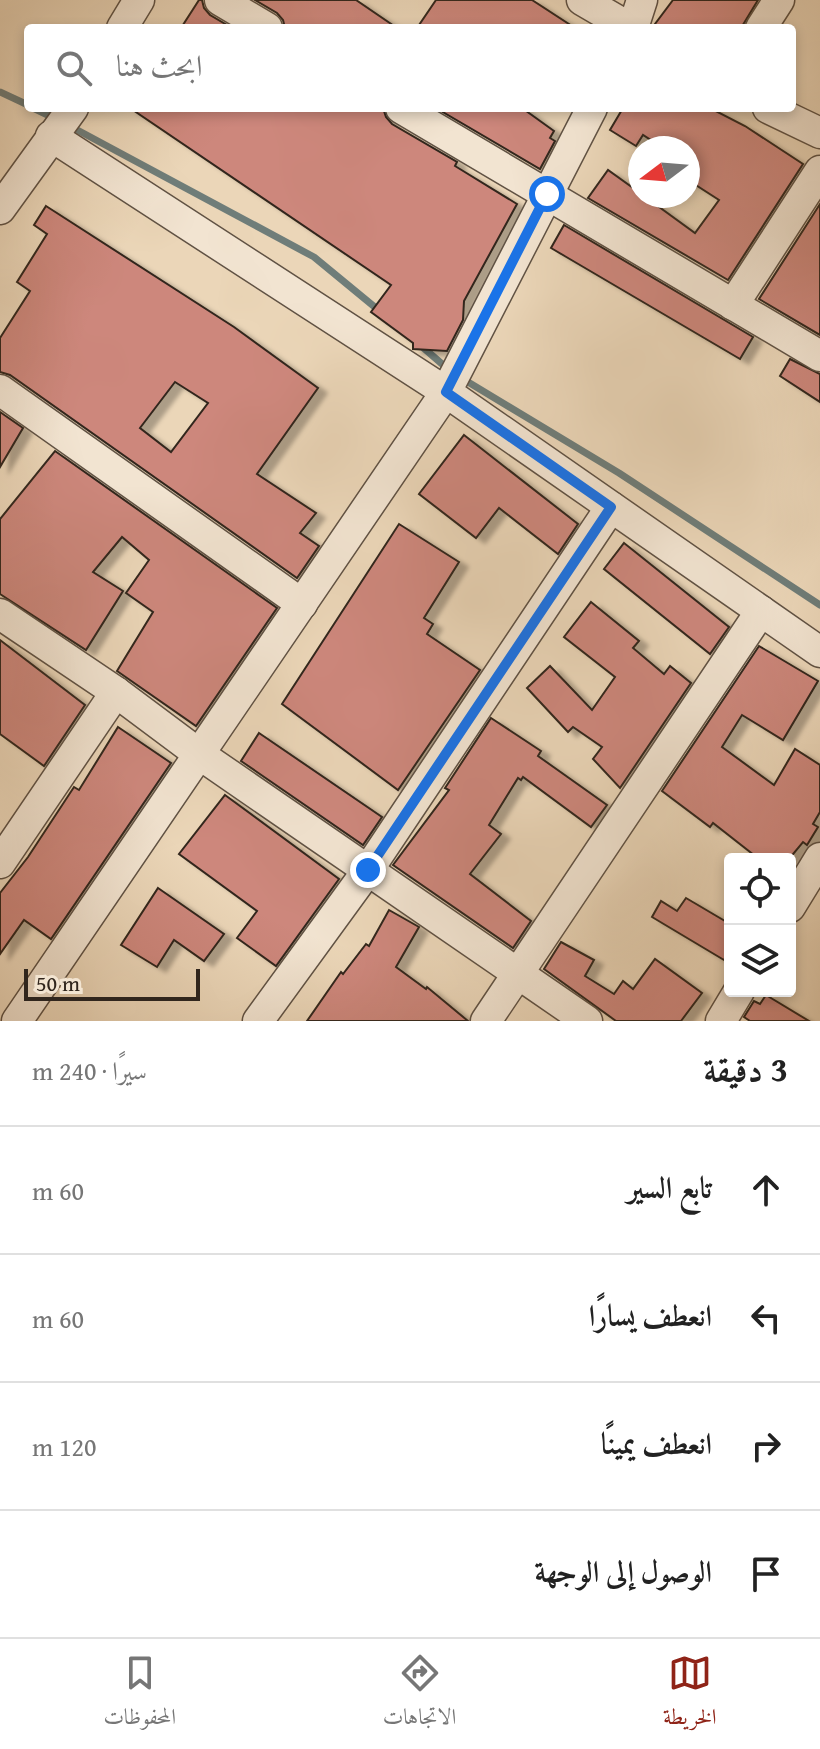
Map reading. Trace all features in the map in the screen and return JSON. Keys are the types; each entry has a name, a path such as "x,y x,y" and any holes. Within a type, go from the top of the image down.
{"street":[{"path":"124,24 139,0"},
{"path":"220,0 260,24"},
{"path":"582,0 625,24"},
{"path":"633,24 642,0"},
{"path":"764,24 779,0"},
{"path":"0,209 70,112"},
{"path":"408,112 820,356"},
{"path":"17,1021 446,392 590,112"},
{"path":"776,112 820,133"},
{"path":"51,136 446,392 820,652"},
{"path":"733,305 820,171"},
{"path":"0,390 302,604"},
{"path":"258,1021 368,870 611,507"},
{"path":"486,1021 761,611"},
{"path":"0,614 587,1021"},
{"path":"0,863 116,692"},
{"path":"796,897 820,858"},
{"path":"721,1021 735,997"}],"building":[{"path":"202,0 210,15 225,24 184,24"},
{"path":"255,0 356,0 391,24 284,24 277,13"},
{"path":"436,0 532,0 569,24 420,24"},
{"path":"673,0 758,0 743,24 655,24"},
{"path":"136,112 384,112 392,124 457,162 455,166 517,204 464,301 463,320 447,351 413,349 413,343 371,312 391,285"},
{"path":"443,112 528,112 554,131 550,138 555,141 540,169"},
{"path":"621,112 718,112 803,164 728,280 588,198 608,170 628,184 628,208 661,208 695,233 719,200 700,188 700,136 628,136 628,141 610,130"},
{"path":"820,204 820,335 759,299"},
{"path":"46,206 234,327 318,388 257,474 316,513 300,533 319,546 297,578 10,375 0,372 0,338 30,291 17,282 47,234 34,225","holes":["175,382 208,403 171,452 140,428"]},
{"path":"564,225 753,337 740,359 551,248"},
{"path":"790,359 820,374 820,402 780,376"},
{"path":"0,412 23,428 0,467"},
{"path":"464,435 578,524 558,554 499,508 476,538 419,494"},
{"path":"55,451 277,608 196,726 117,671 153,612 126,593 149,560 122,537 93,572 123,591 86,650 0,594 0,519"},
{"path":"399,524 459,562 424,618 433,624 427,634 480,670 398,790 282,704"},
{"path":"624,543 729,627 710,654 604,569"},
{"path":"591,602 639,641 633,648 664,674 670,666 691,683 620,788 593,759 602,747 573,727 568,732 527,688 550,666 592,710 615,677 564,637"},
{"path":"0,640 85,705 44,766 0,734"},
{"path":"759,646 818,681 783,740 742,715 722,747 774,785 795,749 820,765 820,812 813,824 818,827 807,845 803,842 794,853 751,853 713,823 710,827 662,791"},
{"path":"491,718 541,751 538,756 607,805 591,827 523,777 521,780 518,778 489,825 501,834 470,874 531,921 513,948 393,865 449,790 445,788"},
{"path":"118,727 171,763 51,939 24,920 0,954 0,893 74,787 79,790"},
{"path":"259,733 382,817 363,845 241,761"},
{"path":"225,795 339,879 276,966 237,938 257,911 179,854"},
{"path":"158,888 224,934 204,961 174,940 157,967 121,945"},
{"path":"686,898 724,920 724,960 652,917 661,901 677,911"},
{"path":"389,910 419,927 396,967 427,987 468,1021 307,1021 341,972 343,974 366,944 369,946"},
{"path":"561,942 594,960 585,976 614,994 623,981 633,989 655,959 702,993 681,1021 616,1021 544,969"},
{"path":"765,997 769,997 809,1021 750,1021 744,1017 754,1001 760,1004"}],"waterway":[{"path":"0,92 24,103"},
{"path":"41,112 56,119"},
{"path":"68,125 314,257 382,313"},
{"path":"419,344 449,370"},
{"path":"463,379 619,473 820,605"}],"route":[{"path":"368,870 611,507 446,392 547,194"}]}
